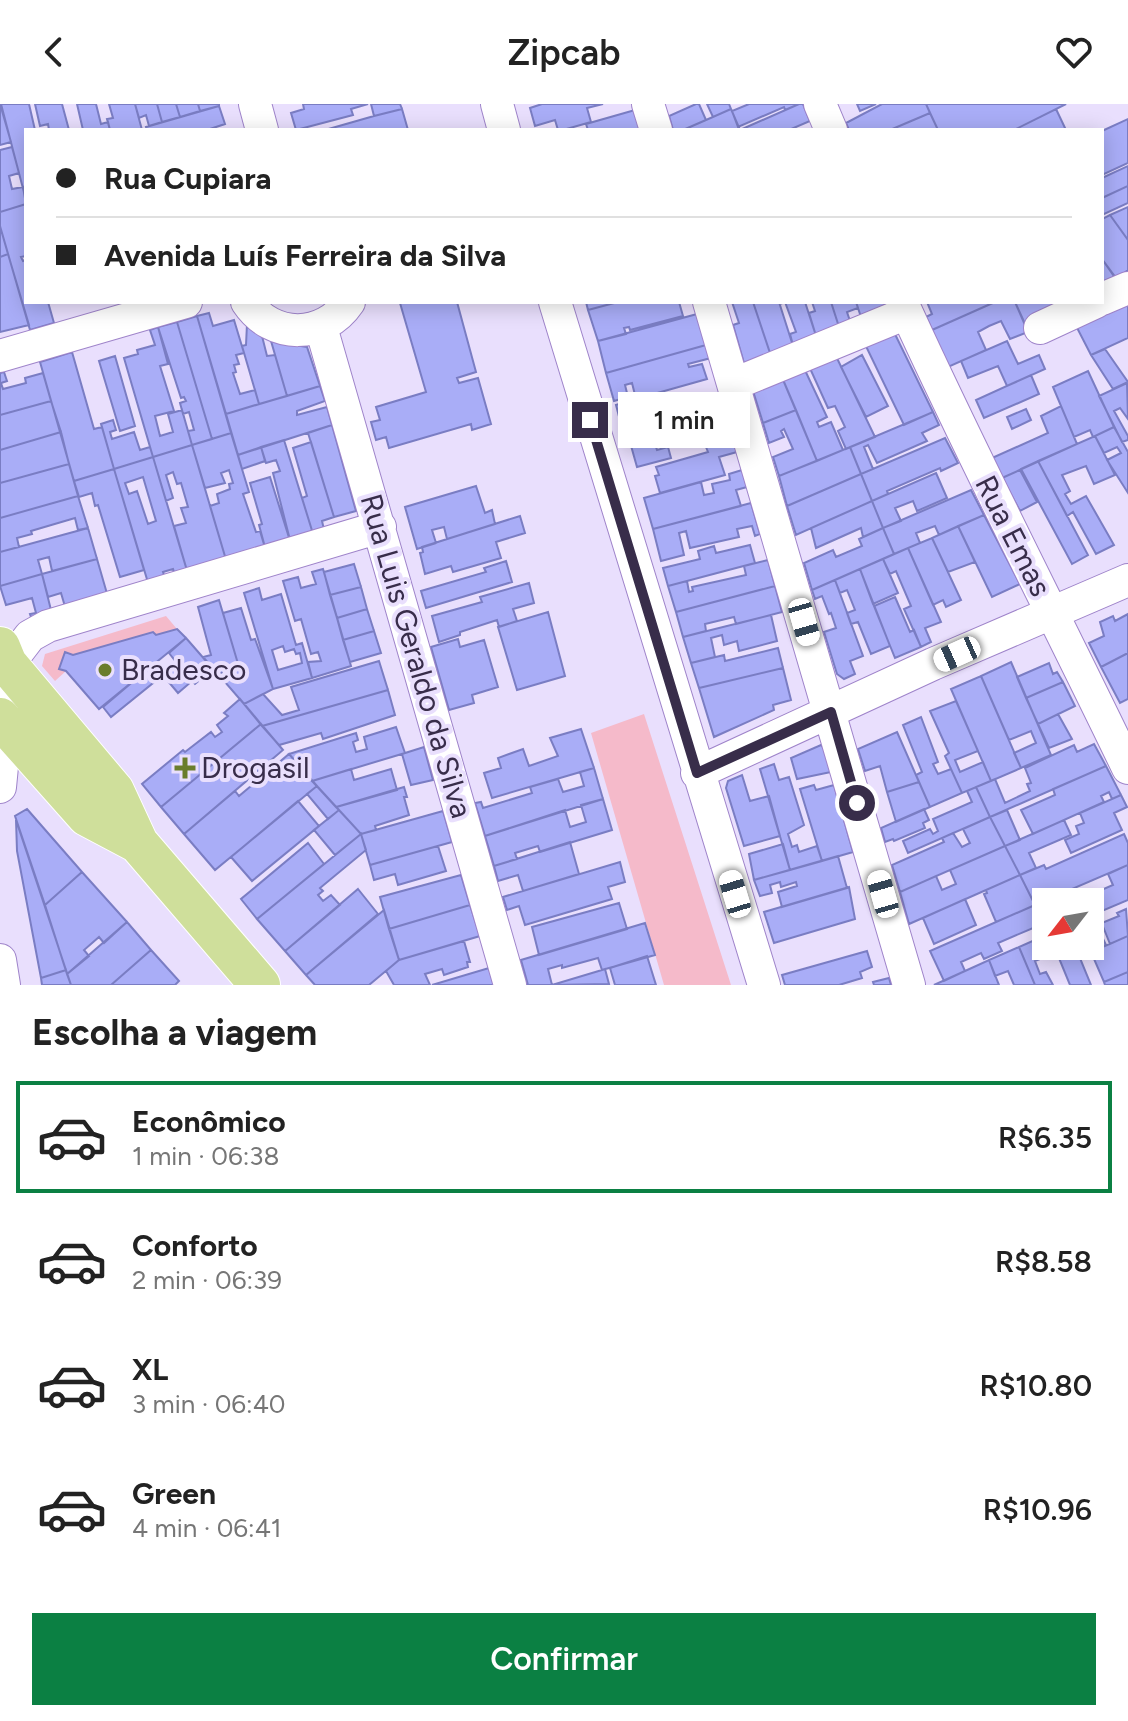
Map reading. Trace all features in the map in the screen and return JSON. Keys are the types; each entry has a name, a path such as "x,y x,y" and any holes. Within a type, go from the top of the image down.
{"main road":[{"path":"2,662 114,791 138,843 260,985"},
{"path":"3,722 87,816 138,843"}],"street":[{"path":"255,104 261,128"},
{"path":"497,104 503,128"},
{"path":"648,104 655,128"},
{"path":"820,104 830,128"},
{"path":"1104,298 1128,288"},
{"path":"0,356 179,304"},
{"path":"249,304 262,320 281,329 301,331 321,327 337,318 348,304"},
{"path":"556,304 764,985"},
{"path":"710,304 909,985"},
{"path":"1040,328 1092,304"},
{"path":"734,384 904,308"},
{"name":"Rua Emas","path":"904,308 975,462 1128,768"},
{"name":"Rua Luis Geraldo da Silva","path":"321,327 510,985"},
{"path":"0,787 2,662 30,636 48,626 380,527"},
{"path":"697,773 1128,580"},
{"path":"0,961 4,985"}],"shaded area":[{"path":"166,616 177,629 156,635 153,632 73,655 66,652 59,668 66,671 55,681 42,666 45,654"},
{"path":"644,714 731,985 664,985 591,733"}],"building":[{"path":"0,104 11,142 0,145"},
{"path":"1,104 29,104 35,128 24,128 24,192"},
{"path":"35,104 62,104 68,128 49,128 48,124 40,126"},
{"path":"77,104 96,104 101,124 108,122 110,128 83,128"},
{"path":"109,104 135,104 141,128 109,128 107,119 113,118"},
{"path":"135,104 157,104 162,122 149,126 146,115 139,118"},
{"path":"157,104 176,104 180,117 162,122"},
{"path":"176,104 198,104 200,111 180,117"},
{"path":"198,104 219,104 219,106 200,111"},
{"path":"303,104 368,104 351,109 353,115 295,128 291,113 304,109"},
{"path":"371,104 400,104 402,109 374,116"},
{"path":"542,104 603,104 587,108 591,122 570,128 557,128 555,120 535,126 530,108"},
{"path":"699,104 706,120 688,128 672,128 669,116"},
{"path":"707,104 729,104 731,109 713,117"},
{"path":"749,104 799,104 785,110 784,107 738,127 732,111"},
{"path":"799,104 803,104 810,121 794,128 745,128"},
{"path":"857,104 876,104 860,111"},
{"path":"882,104 926,104 930,113 895,128 848,128 846,123"},
{"path":"926,104 1066,104 1018,128 937,128"},
{"path":"219,106 225,124 213,128 146,127"},
{"path":"402,109 407,128 332,128"},
{"path":"731,109 739,128 688,128"},
{"path":"1056,109 1065,128 1018,128"},
{"path":"635,110 640,128 587,128 586,124"},
{"path":"930,113 937,128 895,128"},
{"path":"1128,119 1128,163 1104,174 1104,130"},
{"path":"12,147 19,173 9,176 12,189 23,187 24,205 0,212 0,150"},
{"path":"1128,166 1128,186 1104,197 1104,177"},
{"path":"1128,186 1128,203 1104,214 1104,197"},
{"path":"24,205 24,256 21,257 24,261 24,304 49,304 54,323 30,330 0,226 0,212"},
{"path":"1128,207 1128,240 1110,215"},
{"path":"1110,215 1128,240 1128,270 1116,279 1104,262 1104,218"},
{"path":"0,226 8,254 0,257"},
{"path":"8,254 29,325 0,332 0,257"},
{"path":"1104,262 1116,278 1104,286"},
{"path":"1128,295 1128,338 1091,355 1073,320"},
{"path":"400,304 458,304 476,372 457,378 459,383 478,378 491,424 472,430 471,424 389,448 386,437 376,440 371,422 380,420 376,407 426,392"},
{"path":"586,304 610,304 588,310"},
{"path":"610,304 680,304 683,316 630,330 629,327 624,328 626,334 598,341 588,310"},
{"path":"733,304 754,304 772,359 746,370 733,325 739,323"},
{"path":"754,304 780,304 794,349 772,359"},
{"path":"786,304 806,304 817,339 794,349 790,334 796,332"},
{"path":"813,304 832,304 840,330 817,339 809,313 815,311"},
{"path":"832,304 857,304 858,308 847,312 851,324 840,330"},
{"path":"857,304 884,304 885,306 862,320"},
{"path":"928,304 990,304 932,330 926,317 932,314"},
{"path":"990,304 1016,304 1028,332 1010,339 1001,321 989,326 978,332 986,350 948,367 932,330"},
{"path":"1016,304 1057,304 1060,309 1026,326"},
{"path":"209,313 213,326 234,320 244,353 236,355 239,364 234,365 236,372 233,373 240,394 255,390 259,404 226,414 197,316"},
{"path":"697,314 706,345 606,373 598,341"},
{"path":"197,316 231,433 212,439 177,322"},
{"path":"177,322 212,439 192,445 188,431 194,430 189,412 183,414 180,403 186,401 184,397 181,398 158,327"},
{"path":"247,324 262,336 267,356 275,355 287,396 259,404 242,346 246,345"},
{"path":"158,327 168,364 160,366 174,411 155,416 160,436 173,432 168,414 182,410 192,445 153,457 124,358 155,345 150,330"},
{"path":"892,328 933,412 904,425 863,340"},
{"path":"271,341 307,347 320,386 287,396"},
{"path":"1007,341 1018,364 1039,355 1045,369 1007,386 998,366 968,378 961,361"},
{"path":"706,345 711,358 688,364 689,367 702,364 707,379 636,399 632,383 625,385 628,397 614,401 606,373"},
{"path":"1105,349 1128,382 1113,389 1091,355"},
{"path":"72,352 94,429 102,427 114,469 74,481 40,362"},
{"path":"834,352 875,437 846,449 838,431 845,427 835,406 828,408 808,364"},
{"path":"862,355 888,406 866,417 841,367"},
{"path":"115,356 135,426 120,431 99,361"},
{"path":"803,366 827,417 817,422 819,427 831,422 843,450 817,461 781,375"},
{"path":"1088,371 1114,427 1093,437 1090,430 1074,437 1053,387"},
{"path":"4,372 7,381 1,383 3,389 26,383 25,378 43,373 51,401 0,415 0,373"},
{"path":"781,375 796,410 763,423 753,391"},
{"path":"1031,375 1039,394 984,418 976,400"},
{"path":"1127,383 1128,419 1120,408 1114,411 1128,436 1128,440 1122,442 1099,396"},
{"path":"320,386 325,401 297,411 297,415 327,407 332,425 238,455 226,414"},
{"path":"642,397 649,422 656,420 657,427 624,436 616,405"},
{"path":"51,401 61,432 0,450 0,415"},
{"path":"1061,406 1077,444 1002,478 992,458 1048,433 1041,416"},
{"path":"1026,409 1031,420 1012,429 1007,417"},
{"path":"796,410 817,461 779,476 773,457 793,449 784,429 781,431 784,437 769,443 763,423"},
{"path":"933,412 939,425 922,433 927,441 877,463 868,445 864,447 873,469 861,474 850,447"},
{"path":"688,419 692,434 654,441 657,450 668,447 671,458 637,467 628,435"},
{"path":"113,420 116,430 110,432 112,439 134,432 140,450 150,447 153,457 114,469 101,424"},
{"path":"332,425 356,511 334,517 308,433"},
{"path":"1114,427 1128,452 1128,493 1107,460 1121,453 1117,447 1104,453 1095,436"},
{"path":"61,432 69,464 0,483 0,450"},
{"path":"231,433 249,492 243,494 266,551 227,563 210,506 219,503 217,494 230,489 229,484 233,483 229,470 221,473 225,483 205,488 192,445"},
{"path":"719,434 722,443 706,447 704,438"},
{"path":"1095,436 1115,475 1094,484 1086,466 1062,475 1070,491 1065,494 1071,504 1086,496 1114,545 1096,554 1073,512 1067,516 1038,461"},
{"path":"945,438 958,463 887,491 888,494 872,501 861,474"},
{"path":"734,439 737,452 719,457 725,475 660,493 656,467 708,452 706,447"},
{"path":"284,440 314,537 291,544 273,473 280,471 276,460 266,463 261,447"},
{"path":"311,442 334,517 322,521 325,534 314,537 302,498 307,496 293,448"},
{"path":"192,445 227,563 188,574 174,526 186,523 181,508 188,507 181,483 177,484 173,472 166,475 173,498 166,501 153,457"},
{"path":"261,447 265,461 242,469 238,455"},
{"path":"850,447 861,474 787,506 779,476"},
{"path":"153,457 188,574 176,578 173,569 163,572 166,581 149,586 114,469","holes":["143,477 156,521 148,524 137,491 129,494 125,483"]},
{"path":"1038,461 1088,555 1072,564 1021,469"},
{"path":"69,464 78,496 0,518 0,483"},
{"path":"114,469 144,570 120,577 98,505 95,506 92,493 79,497 74,481"},
{"path":"742,470 747,487 736,490 741,506 653,529 644,498 701,482 704,495 714,493 712,484 730,480 729,474"},
{"path":"1020,470 1037,502 1020,511 1002,478"},
{"path":"936,473 947,498 917,511 913,501 895,508 901,521 883,528 872,501"},
{"path":"861,474 872,501 796,535 787,506"},
{"path":"270,477 291,544 266,551 250,483"},
{"path":"476,486 485,513 492,510 495,524 447,539 444,527 432,530 436,543 417,549 405,507"},
{"path":"971,490 984,515 939,535 935,526 916,533 920,543 894,554 883,528"},
{"path":"78,496 88,528 78,530 75,518 31,531 32,534 17,538 19,547 0,552 0,518"},
{"path":"872,501 883,528 863,537 861,528 816,548 811,528"},
{"path":"751,503 760,534 755,536 752,526 737,529 739,537 690,548 686,531 679,533 684,555 661,561 653,529"},
{"path":"984,515 1020,584 992,597 958,526"},
{"path":"520,516 525,533 496,542 501,558 453,572 451,566 425,574 420,553 423,552 422,547"},
{"path":"958,526 975,562 948,572 932,538"},
{"path":"88,528 97,559 52,571 49,557 38,560 42,574 0,586 0,552"},
{"path":"883,528 894,554 812,590 804,563 833,550 836,557 862,546 859,539"},
{"path":"932,538 961,600 946,607 943,600 933,605 908,548"},
{"path":"750,545 755,563 668,586 663,568 700,559 698,551 714,546 716,553"},
{"path":"908,548 941,622 925,628 931,642 921,647 904,609 911,606 896,571 890,574 883,559"},
{"path":"97,559 108,597 66,610 61,593 48,597 42,574"},
{"path":"883,559 898,593 873,604 860,569"},
{"path":"768,560 775,586 676,612 668,586 687,581 689,592 693,591 692,587 746,575 744,566"},
{"path":"506,561 512,582 426,608 421,591 486,572 484,568"},
{"path":"354,564 361,587 330,595 324,572"},
{"path":"323,569 351,666 312,678 308,662 321,661 318,652 311,654 301,619 295,621 283,581 298,577 301,588 316,584 312,572"},
{"path":"860,569 890,646 871,654 858,622 851,624 847,613 855,610 847,590 840,593 835,580"},
{"path":"42,574 52,614 32,620 30,614 36,613 32,598 6,605 0,586"},
{"path":"835,580 863,656 850,661 855,674 844,679 837,674 824,632 836,628 831,613 822,596 815,599 812,590"},
{"path":"529,583 534,603 513,609 517,621 499,627 497,620 439,642 432,616 482,602 480,597"},
{"path":"775,586 782,612 736,624 734,617 705,624 706,631 683,637 676,612"},
{"path":"361,587 367,609 337,618 330,595"},
{"path":"259,588 262,600 281,594 296,645 302,643 312,678 273,689 244,593","holes":["283,646 285,652 294,649 296,654 300,653 302,663 278,670 272,650"]},
{"path":"895,597 910,632 914,630 921,647 895,658 874,606"},
{"path":"219,600 239,667 218,674 203,657 211,655 198,607"},
{"path":"241,608 251,640 255,639 273,689 244,704 218,674 239,667 223,613"},
{"path":"367,609 374,631 343,640 337,618"},
{"path":"548,612 565,676 517,690 498,627"},
{"path":"1128,614 1128,653 1101,667 1089,643 1104,636 1100,622 1113,616 1115,621"},
{"path":"771,615 777,641 739,651 737,641 724,645 722,635 711,638 715,657 691,663 683,637"},
{"name":"Bradesco","path":"177,629 186,638 99,709 66,671 59,669 65,652 73,655 153,632 156,635"},
{"path":"374,631 381,653 350,662 343,640"},
{"path":"186,638 213,669 178,693 162,674 176,662 169,653"},
{"path":"458,639 460,647 484,640 498,687 472,695 474,703 449,710 431,647"},
{"path":"778,648 783,668 699,688 691,663 724,655 725,661"},
{"path":"1128,653 1128,699 1120,703 1101,667"},
{"path":"379,661 388,690 262,726 244,704 263,694 282,715 299,710 291,687"},
{"path":"1011,662 1051,755 1021,768 1014,753 1036,743 1031,731 1009,740 981,676"},
{"path":"1049,663 1053,674 1057,672 1063,682 1026,698 1017,677"},
{"path":"149,668 158,679 111,717 103,707"},
{"path":"783,668 791,700 773,705 774,710 714,737 699,688"},
{"path":"981,676 1021,768 991,781 951,689"},
{"path":"1063,682 1075,706 1038,724 1026,698"},
{"path":"388,690 395,715 323,739 321,733 279,745 262,726"},
{"name":"Drogasil","path":"240,699 261,724 161,807 142,784 183,750 185,752 211,732 215,737 222,732 217,725 228,716 224,713"},
{"path":"956,701 978,751 955,760 960,772 983,762 991,781 962,793 945,756 949,753 930,711"},
{"path":"1058,714 1072,739 1049,748 1038,724"},
{"path":"921,717 938,762 933,764 938,774 951,769 962,793 930,807 916,775 922,772 903,725"},
{"path":"261,724 283,750 184,834 161,807"},
{"path":"396,727 405,753 312,781 289,754 356,733 358,740 353,742 356,752 367,749 364,737"},
{"path":"581,729 594,768 492,798 484,773 501,768 498,758 523,749 529,766 558,756 550,738"},
{"path":"897,732 919,782 887,792 880,766 865,771 858,749"},
{"path":"1094,744 1106,766 990,817 976,787 995,779 1005,803 1030,791 1027,784 1031,783 1025,768 1074,745 1077,752"},
{"path":"821,745 831,772 797,779 791,758"},
{"path":"424,747 433,780 411,785 402,754"},
{"path":"289,754 317,786 215,870 184,834 235,791 239,796"},
{"path":"774,764 779,780 789,777 804,825 788,834 792,847 797,845 799,852 817,846 822,861 790,870 760,769"},
{"path":"1106,766 1121,795 1112,799 1109,792 1101,796 1104,802 1033,834 1021,810 1055,795 1053,789"},
{"path":"594,768 603,799 485,836 475,803 481,802 483,808 532,793 530,787 558,779 563,792 584,786 580,772"},
{"path":"351,769 354,780 391,769 397,790 336,807 312,781"},
{"path":"742,775 750,801 769,796 780,836 744,846 726,788 728,781"},
{"path":"919,782 930,807 896,822 887,792"},
{"path":"814,785 816,790 834,785 853,852 822,861 800,789"},
{"path":"317,786 339,810 328,819 307,794"},
{"path":"404,787 409,815 375,826 376,830 361,834 336,807"},
{"path":"976,787 990,817 908,853 903,841 930,829 933,834 938,831 933,819 972,802 967,791"},
{"path":"1121,795 1127,807 1114,813 1122,830 1071,853 1065,840 1079,834 1076,826 1084,823 1080,813"},
{"path":"603,799 612,830 540,852 538,846 515,853 517,859 494,866 485,836 565,810 570,827 586,822 581,805"},
{"path":"298,801 319,826 252,881 231,857"},
{"path":"27,809 82,872 45,905 15,816"},
{"path":"924,809 929,820 923,823 925,828 885,842 881,828"},
{"path":"339,810 361,834 335,855 314,830"},
{"path":"1007,810 1020,840 1005,846 990,817"},
{"path":"443,811 452,842 370,865 361,834"},
{"path":"990,817 1005,846 900,892 892,865 944,842 942,838 953,833 962,847 970,843 963,829"},
{"path":"16,820 66,970 41,978 17,851"},
{"path":"1064,820 1071,835 1029,853 1036,868 1020,875 1005,846"},
{"path":"361,834 366,850 320,888 323,891 318,895 323,901 331,895 340,905 285,951 257,919"},
{"path":"1124,834 1128,843 1128,865 1075,888 1032,888 1032,899 1020,875 1044,865 1046,869"},
{"path":"570,842 579,874 523,891 518,875 498,881 494,866"},
{"path":"308,843 324,864 257,919 241,899"},
{"path":"783,844 790,870 754,880 749,854"},
{"path":"438,846 446,871 398,885 395,874 374,880 370,865"},
{"path":"1005,846 1020,875 909,924 900,892 936,876 942,890 956,884 950,870"},
{"path":"838,856 847,888 782,907 778,892 797,886 796,882 781,887 780,882 770,885 772,893 760,896 754,880"},
{"path":"620,862 625,882 608,887 612,899 525,925 519,906 507,910 503,897"},
{"path":"1128,865 1128,900 1104,910 1104,889 1113,885 1108,874"},
{"path":"82,872 127,922 104,943 99,937 84,950 89,956 67,974 45,905"},
{"path":"461,875 470,905 389,929 380,897"},
{"path":"1020,875 1032,899 1032,906 996,922 984,894 986,890"},
{"path":"849,887 855,919 774,943 764,912"},
{"path":"358,889 378,914 306,975 285,951"},
{"path":"965,899 976,925 934,944 923,918"},
{"path":"619,903 627,929 539,955 532,927"},
{"path":"470,905 480,936 399,960 389,929"},
{"path":"1032,906 1032,928 998,943 1002,951 984,959 981,953 961,962 965,971 944,981 930,951"},
{"path":"1126,909 1128,936 1110,944 1104,922 1119,916 1117,913"},
{"path":"384,910 399,960 369,985 315,985 306,975"},
{"path":"127,922 151,950 111,985 71,985 67,974"},
{"path":"645,923 655,955 602,970 598,958 562,968 562,965 548,969 552,985 528,985 521,960"},
{"path":"1128,936 1128,972 1104,982 1094,960 1104,960 1104,946"},
{"path":"464,941 470,962 467,962 468,967 444,975 442,969 425,974 430,985 394,985 386,971 399,960"},
{"path":"1032,941 1032,960 1037,960 1035,961 1040,974 1046,972 1053,985 1035,985 1019,947"},
{"path":"1019,947 1035,985 1014,985 1008,971 995,976 989,960"},
{"path":"151,950 179,981 175,985 111,985"},
{"path":"867,951 872,967 860,972 862,978 839,985 785,985 782,975"},
{"path":"647,956 656,985 615,985 610,968"},
{"path":"989,960 999,985 934,985 965,971"},
{"path":"1060,960 1081,960 1091,985 1070,985"},
{"path":"489,968 494,985 432,985"},
{"path":"605,969 609,984 552,985 602,970"},
{"path":"66,970 71,985 42,985 41,978"},
{"path":"1128,972 1128,985 1105,985 1104,982"},
{"path":"889,978 891,985 874,985 873,982"}],"place":[{"name":"Bradesco","path":"105,670"},
{"name":"Drogasil","path":"185,768"}],"route":[{"path":"590,420 697,773 831,712 857,803"}]}
